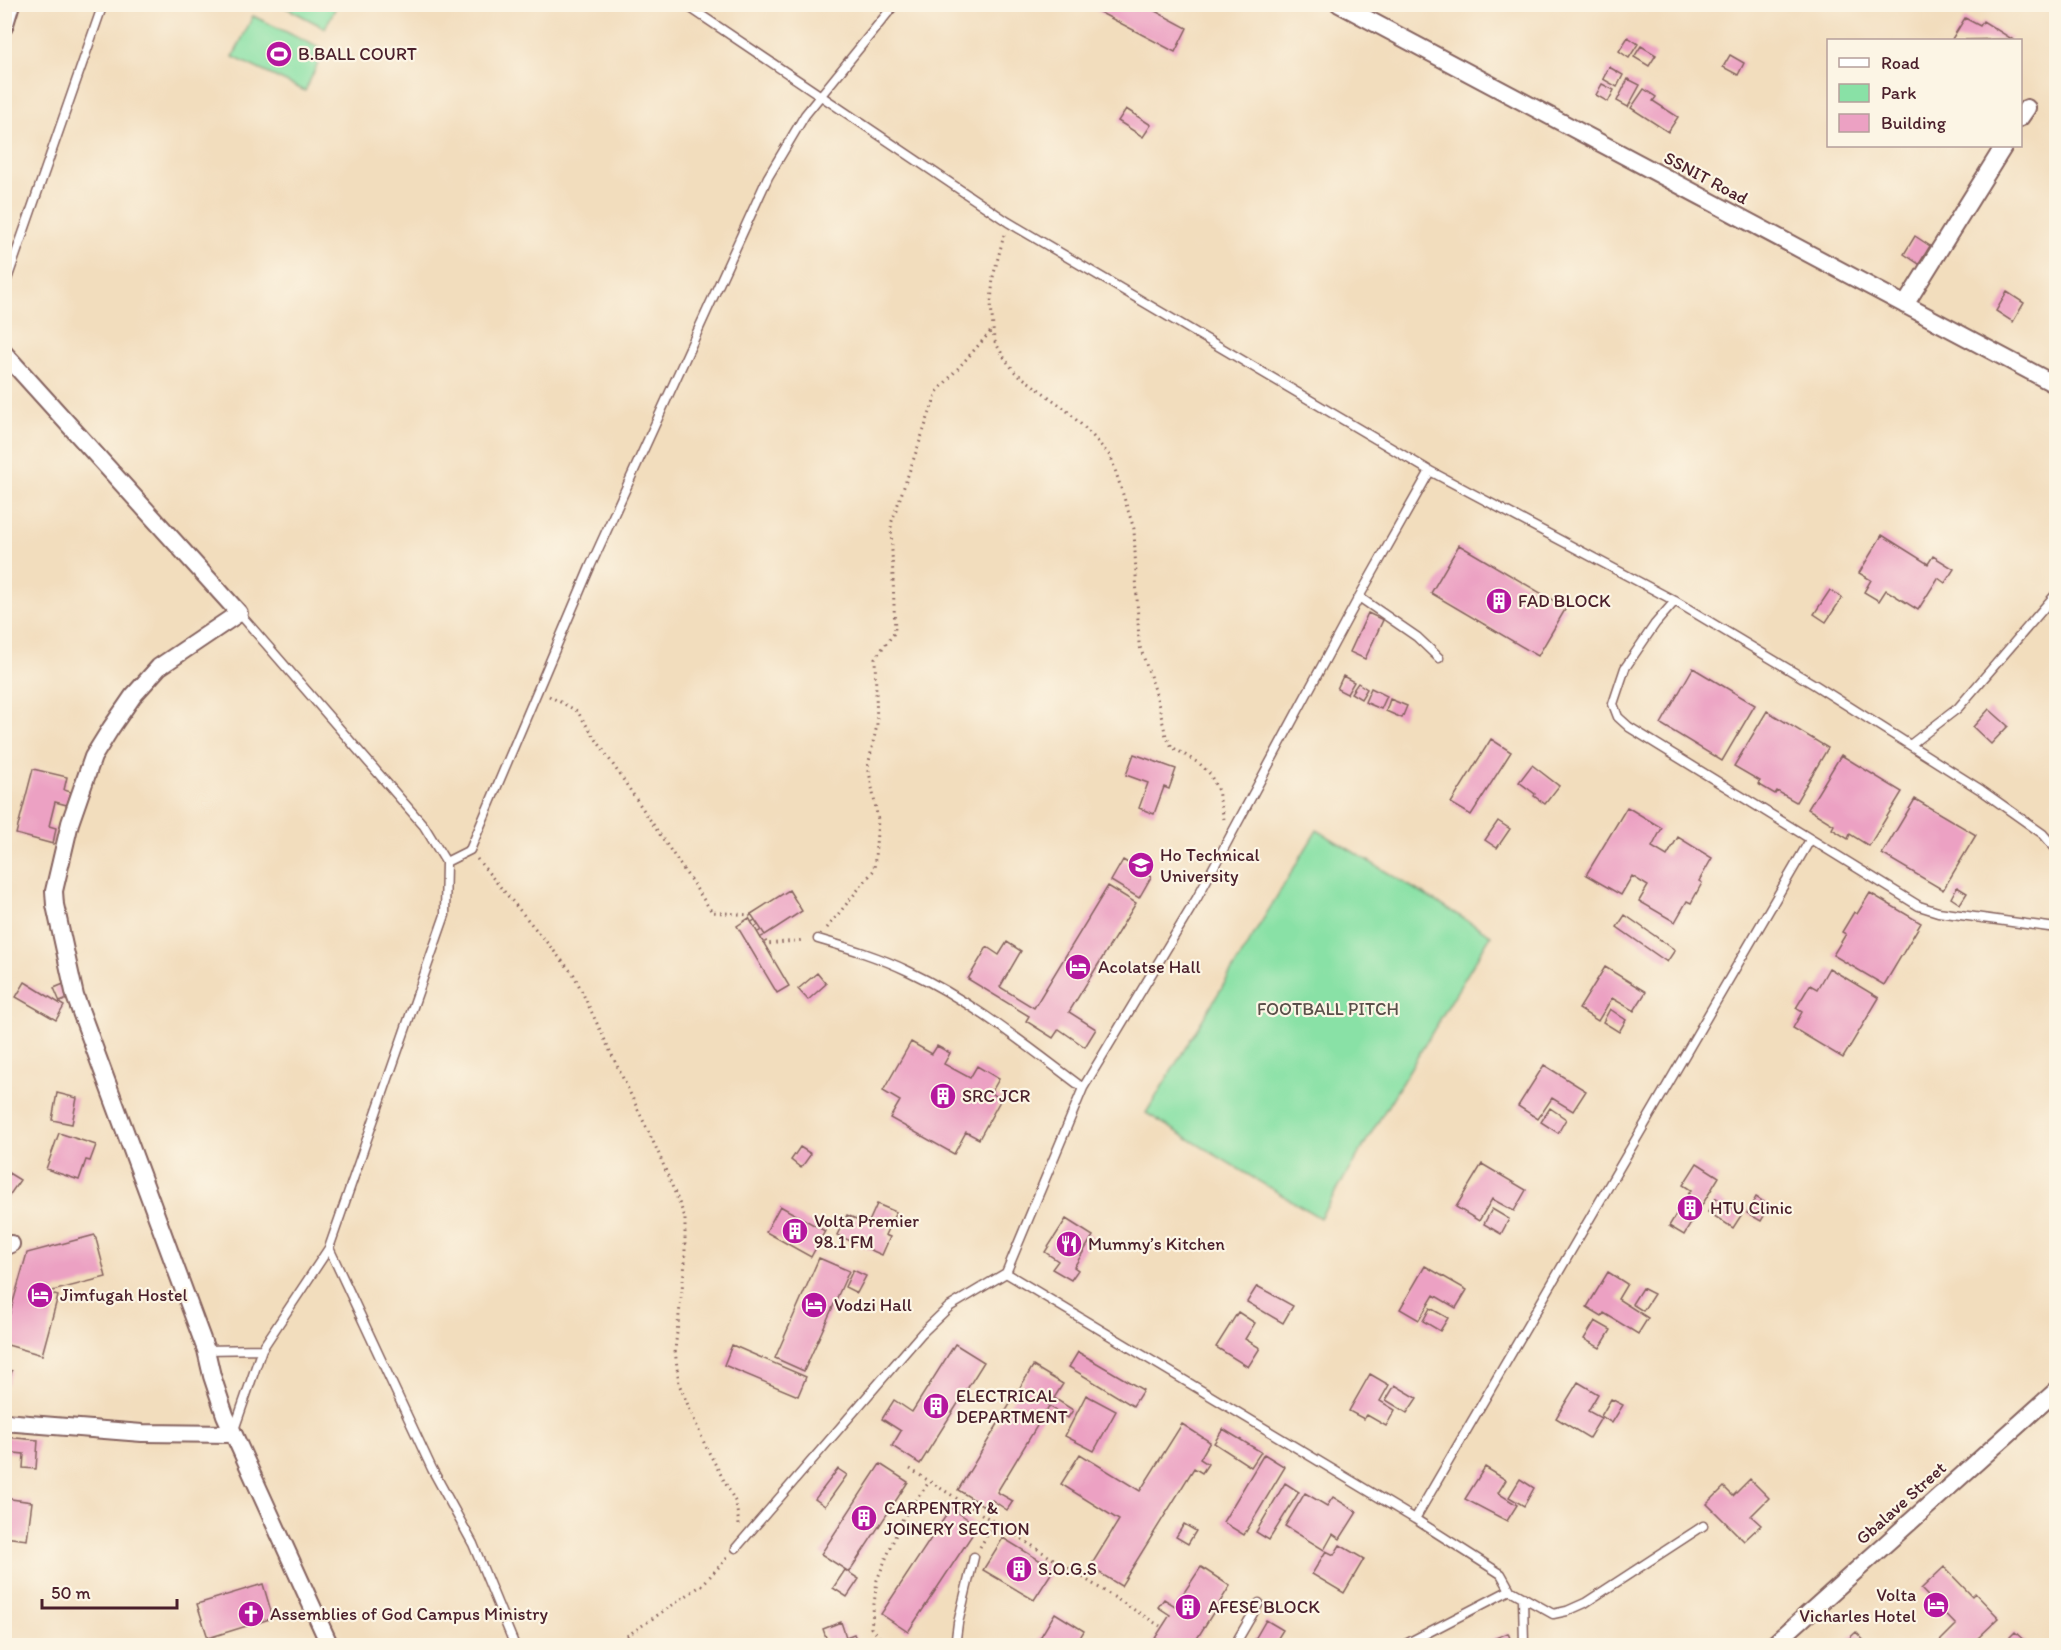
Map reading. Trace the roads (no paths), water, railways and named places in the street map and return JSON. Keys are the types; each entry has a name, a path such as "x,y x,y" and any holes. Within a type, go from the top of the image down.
{"street":[{"path":"4,27 11,4"},
{"name":"SSNIT Road","path":"1339,4 2056,385"},
{"path":"1905,305 2003,147"},
{"path":"4,353 239,614 159,667 133,696 111,728 93,757 70,824 54,891 57,919 75,996 206,1350 212,1376 233,1434 330,1646"},
{"name":"Gbalave Street","path":"1772,1646 2056,1390"},
{"path":"4,1422 142,1432 233,1434"}],"lane":[{"path":"4,288 103,4"},
{"path":"682,4 693,7 820,96 1008,222 1430,471 1675,601 1910,745 2034,827 2052,842 2056,849"},
{"path":"446,862 470,850 535,695 741,232 768,177 798,126 820,96 895,4"},
{"path":"736,1548 922,1333 949,1307 1006,1273 1083,1088 1197,898 1359,597 1430,471"},
{"path":"1910,745 1958,708 2056,594"},
{"path":"1359,597 1417,637 1439,658"},
{"path":"1675,601 1655,624 1625,668 1613,704 1618,717 1629,727 1920,906 1938,912 2056,928"},
{"path":"233,1434 262,1349 329,1248 446,915 446,862 424,826 239,614"},
{"path":"1415,1519 1810,840"},
{"path":"818,939 861,952 909,971 942,989 1002,1026 1083,1088"},
{"path":"329,1248 432,1469 473,1544 514,1646"},
{"path":"1006,1273 1415,1519 1501,1574 1510,1590 1553,1614 1585,1603 1703,1526"},
{"path":"206,1350 262,1349"},
{"path":"955,1646 958,1623 974,1557"},
{"path":"1402,1646 1510,1590"},
{"path":"1523,1597 1524,1646"},
{"path":"1234,1646 1259,1603"}],"place":[{"name":"B.BALL COURT","path":"279,54"},
{"name":"FAD BLOCK","path":"1499,601"},
{"name":"Ho Technical University","path":"1141,865"},
{"name":"Acolatse Hall","path":"1078,967"},
{"name":"SRC JCR","path":"943,1096"},
{"name":"HTU Clinic","path":"1690,1208"},
{"name":"Volta Premier 98.1 FM","path":"795,1231"},
{"name":"Mummy’s Kitchen","path":"1069,1244"},
{"name":"Jimfugah Hostel","path":"40,1295"},
{"name":"Vodzi Hall","path":"814,1305"},
{"name":"ELECTRICAL DEPARTMENT","path":"936,1406"},
{"name":"CARPENTRY & JOINERY SECTION","path":"864,1518"},
{"name":"S.O.G.S","path":"1019,1569"},
{"name":"Volta Vicharles Hotel","path":"1936,1605"},
{"name":"AFESE BLOCK","path":"1188,1607"},
{"name":"Assemblies of God Campus Ministry","path":"251,1614"}],"park label":[{"name":"FOOTBALL PITCH","path":"1328,1009"}]}
